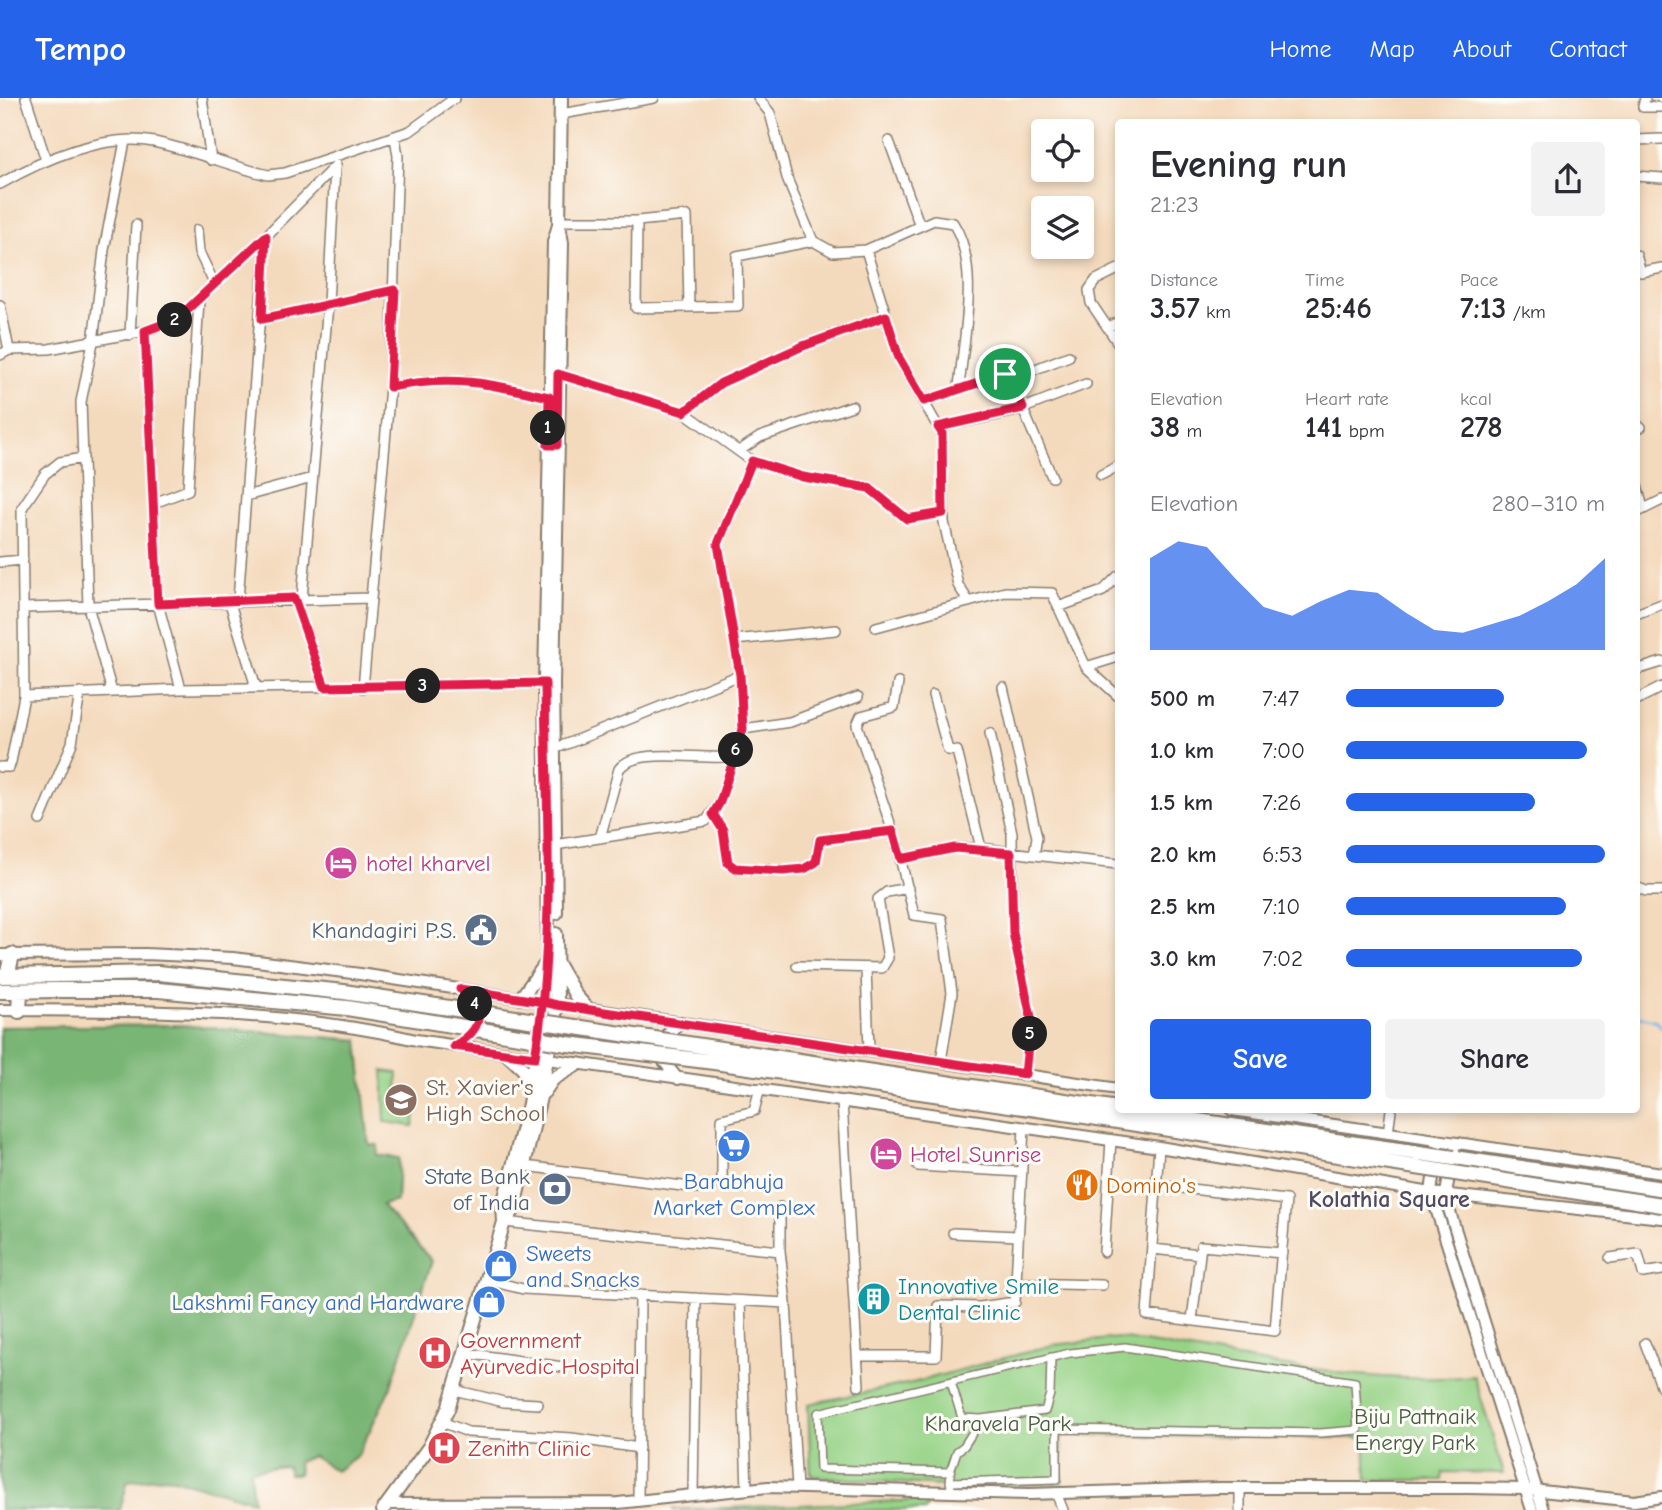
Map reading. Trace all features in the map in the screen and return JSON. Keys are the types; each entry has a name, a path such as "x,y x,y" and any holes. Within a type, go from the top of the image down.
{"highway":[{"path":"6,955 4,976 158,973 344,992 1115,1108"},
{"path":"0,991 158,990 346,1008 568,1044 714,1062 1662,1205"},
{"path":"19,1011 20,991"},
{"path":"1147,1113 1662,1189"}],"main road":[{"path":"504,1222 513,1210 525,1166 550,1003 551,870 545,683 562,243 559,223 561,98"},
{"path":"551,870 555,845 553,445 549,397 554,242 559,223"},
{"path":"520,998 552,962"},
{"path":"552,962 587,1008"},
{"path":"507,1054 524,1070 535,1094"},
{"path":"385,1507 429,1447 454,1390 504,1222 503,1205 535,1094 553,1079 579,1064"}],"street":[{"path":"26,98 46,160"},
{"path":"202,98 211,160"},
{"path":"0,184 46,160 125,141 154,142 268,175 343,156 410,131 455,98"},
{"path":"561,114 654,98"},
{"path":"758,98 769,113 788,181 813,241 833,252 866,250 942,219 953,223 968,264 969,281 959,388"},
{"path":"1644,98 1643,107 1662,107"},
{"path":"362,688 390,387 398,156 395,136"},
{"path":"1640,140 1662,139"},
{"path":"112,692 88,606 80,402 93,342 104,250 125,141"},
{"path":"889,141 920,226"},
{"path":"0,305 4,352 49,349 130,335 177,319 266,236 343,156"},
{"path":"325,687 298,598 328,304 335,167"},
{"path":"1640,176 1662,178"},
{"path":"559,223 637,221 687,216 690,307"},
{"path":"637,221 636,308 738,306 737,256 813,241"},
{"path":"130,335 136,225"},
{"path":"197,230 199,252 214,283"},
{"path":"256,687 234,600 262,319 266,236"},
{"path":"866,250 899,358 942,433 943,513 958,585 969,602"},
{"path":"1640,266 1642,272 1662,268"},
{"path":"1115,270 1096,280 1089,290 1091,303 1115,338"},
{"path":"262,319 395,290"},
{"path":"153,503 188,490 199,299"},
{"path":"684,412 721,383 803,346 886,316"},
{"path":"1108,327 1115,324"},
{"path":"145,331 158,604 181,689"},
{"path":"1010,379 1069,356"},
{"path":"558,374 684,412 752,461 803,477 869,488 907,519 943,513"},
{"path":"924,401 1005,374 1010,379 1052,477"},
{"path":"390,387 428,379 462,379 549,397"},
{"path":"938,427 1023,408 1086,384"},
{"path":"739,451 760,437 852,405"},
{"path":"0,767 9,767 11,762 24,696 22,508 26,498 45,474 60,462 83,458"},
{"path":"555,845 706,821 713,814 743,729 740,675 718,544 752,461"},
{"path":"1101,475 1115,468"},
{"path":"246,496 312,478"},
{"path":"1640,510 1662,500"},
{"path":"0,562 23,561"},
{"path":"1058,607 1103,591 1115,579"},
{"path":"876,627 1004,592 1052,593 1086,667 1115,692"},
{"path":"23,608 370,598"},
{"path":"1640,612 1662,604"},
{"path":"734,640 836,630"},
{"path":"1086,667 1115,658"},
{"path":"1640,669 1662,662"},
{"path":"554,748 740,675"},
{"path":"24,696 256,687 362,688 545,683"},
{"path":"898,683 894,707 861,716 857,725 893,831 914,915 942,919 952,993 941,1060"},
{"path":"1003,687 1037,837 1034,855"},
{"path":"1640,698 1662,687"},
{"path":"40,820 72,743 80,693"},
{"path":"933,695 948,750 957,751 981,848"},
{"path":"743,729 790,722 858,697"},
{"path":"990,733 1012,833 1013,933 1031,1017 1025,1074"},
{"path":"600,838 619,769 624,762 666,756 710,759 735,756"},
{"path":"713,814 723,830 728,863 735,868 804,869 816,862 820,840 893,831"},
{"path":"901,859 955,848 981,848 1115,864"},
{"path":"797,966 882,968 888,958 878,899 881,894 908,888"},
{"path":"1640,889 1662,891"},
{"path":"6,955 145,954 233,958 941,1060 1115,1089"},
{"path":"866,969 869,1050"},
{"path":"454,1046 475,1032 478,1022 474,1002 460,989"},
{"path":"0,1010 229,1012 359,1027 454,1046 1159,1147 1431,1193 1662,1217"},
{"path":"678,1079 662,1059 659,1048 665,1036 681,1022"},
{"path":"722,1186 722,1119 754,1111 760,1088"},
{"path":"842,1102 859,1386"},
{"path":"1272,1113 1662,1173"},
{"path":"1388,1133 1391,1113"},
{"path":"857,1356 936,1356 938,1306 980,1307 1015,1302 1024,1128"},
{"path":"1104,1252 1111,1140"},
{"path":"1438,1140 1431,1193 1523,1489 1532,1510"},
{"path":"1456,1143 1446,1193 1543,1510"},
{"path":"1156,1185 1286,1200 1275,1331 1147,1315 1156,1185 1159,1147"},
{"path":"525,1166 698,1188"},
{"path":"918,1166 1022,1172"},
{"path":"780,1207 780,1251 786,1303 797,1488"},
{"path":"504,1222 780,1251"},
{"path":"953,1233 1018,1236"},
{"path":"1192,1320 1201,1246 1282,1252"},
{"path":"1152,1249 1200,1254"},
{"path":"1610,1258 1638,1254 1643,1273 1662,1270"},
{"path":"487,1280 523,1289 786,1303"},
{"path":"1016,1283 1102,1285"},
{"path":"638,1500 640,1295"},
{"path":"693,1494 696,1298"},
{"path":"740,1301 747,1489"},
{"path":"1646,1343 1662,1388"},
{"path":"950,1472 820,1469 818,1413 1051,1357 1125,1347 1355,1382 1358,1430 1320,1433 1058,1429 1058,1479 950,1487"},
{"path":"465,1353 563,1367"},
{"path":"951,1382 962,1418 981,1419 1045,1411 1050,1394 1051,1357"},
{"path":"454,1390 504,1402 538,1404"},
{"path":"950,1487 950,1472 957,1451 964,1447 981,1419"},
{"path":"442,1422 468,1432 572,1438 639,1448"},
{"path":"385,1507 584,1504 747,1489 797,1488 950,1487 1056,1493 1240,1488 1523,1489 1634,1505 1662,1497"},
{"path":"1240,1488 1240,1510"},
{"path":"1056,1493 1063,1510"}],"green space":[{"path":"180,1025 358,1040 369,1145 378,1145 377,1155 399,1158 397,1201 382,1205 432,1261 391,1386 358,1455 336,1471 312,1456 298,1462 299,1474 289,1474 287,1466 250,1470 253,1501 167,1477 128,1481 120,1510 0,1510 0,1027"},
{"path":"383,1071 398,1073 397,1096 418,1099 413,1126 385,1122"},
{"name":"Kharavela Park","path":"1118,1338 1341,1373 1431,1378 1474,1376 1504,1473 1443,1472 1442,1480 1367,1480 1365,1438 1061,1435 1062,1483 954,1487 811,1476 808,1404 916,1382 1053,1345"},
{"path":"927,1500 926,1510 672,1510"}],"waterway":[{"path":"1640,1016 1657,1021 1662,1028"}],"place":[{"name":"hotel kharvel","path":"341,863"},
{"name":"Khandagiri P.S.","path":"481,930"},
{"name":"St. Xavier's High School","path":"401,1100"},
{"name":"Barabhuja Market Complex","path":"734,1146"},
{"name":"Hotel Sunrise","path":"886,1154"},
{"name":"Domino's","path":"1082,1185"},
{"name":"State Bank of India","path":"555,1189"},
{"name":"Sweets and Snacks","path":"501,1266"},
{"name":"Innovative Smile Dental Clinic","path":"874,1299"},
{"name":"Lakshmi Fancy and Hardware","path":"489,1302"},
{"name":"Government Ayurvedic Hospital","path":"435,1353"},
{"name":"Zenith Clinic","path":"444,1448"}],"district":[{"name":"Kolathia Square","path":"1389,1199"}],"route":[{"path":"1005,374 924,401 899,358 886,316 803,346 721,383 684,412 558,374 557,445 548,445 549,397 462,379 428,379 390,387 395,290 262,319 266,236 177,319 145,331 158,604 294,598 325,687 545,683 548,950 544,1002 535,1057 454,1046 475,1032 478,1022 474,1002 460,989 544,1002 557,1005 1025,1074 1031,1017 1013,933 1010,898 1011,853 981,848 955,848 901,859 893,831 820,840 816,862 804,869 783,871 735,868 728,863 722,824 713,814 720,802 743,729 740,675 718,544 752,461 803,477 869,488 907,519 943,513 942,433 938,427 1023,408 1005,374"}],"park label":[{"name":"Biju Pattnaik Energy Park","path":"1415,1429"}]}
